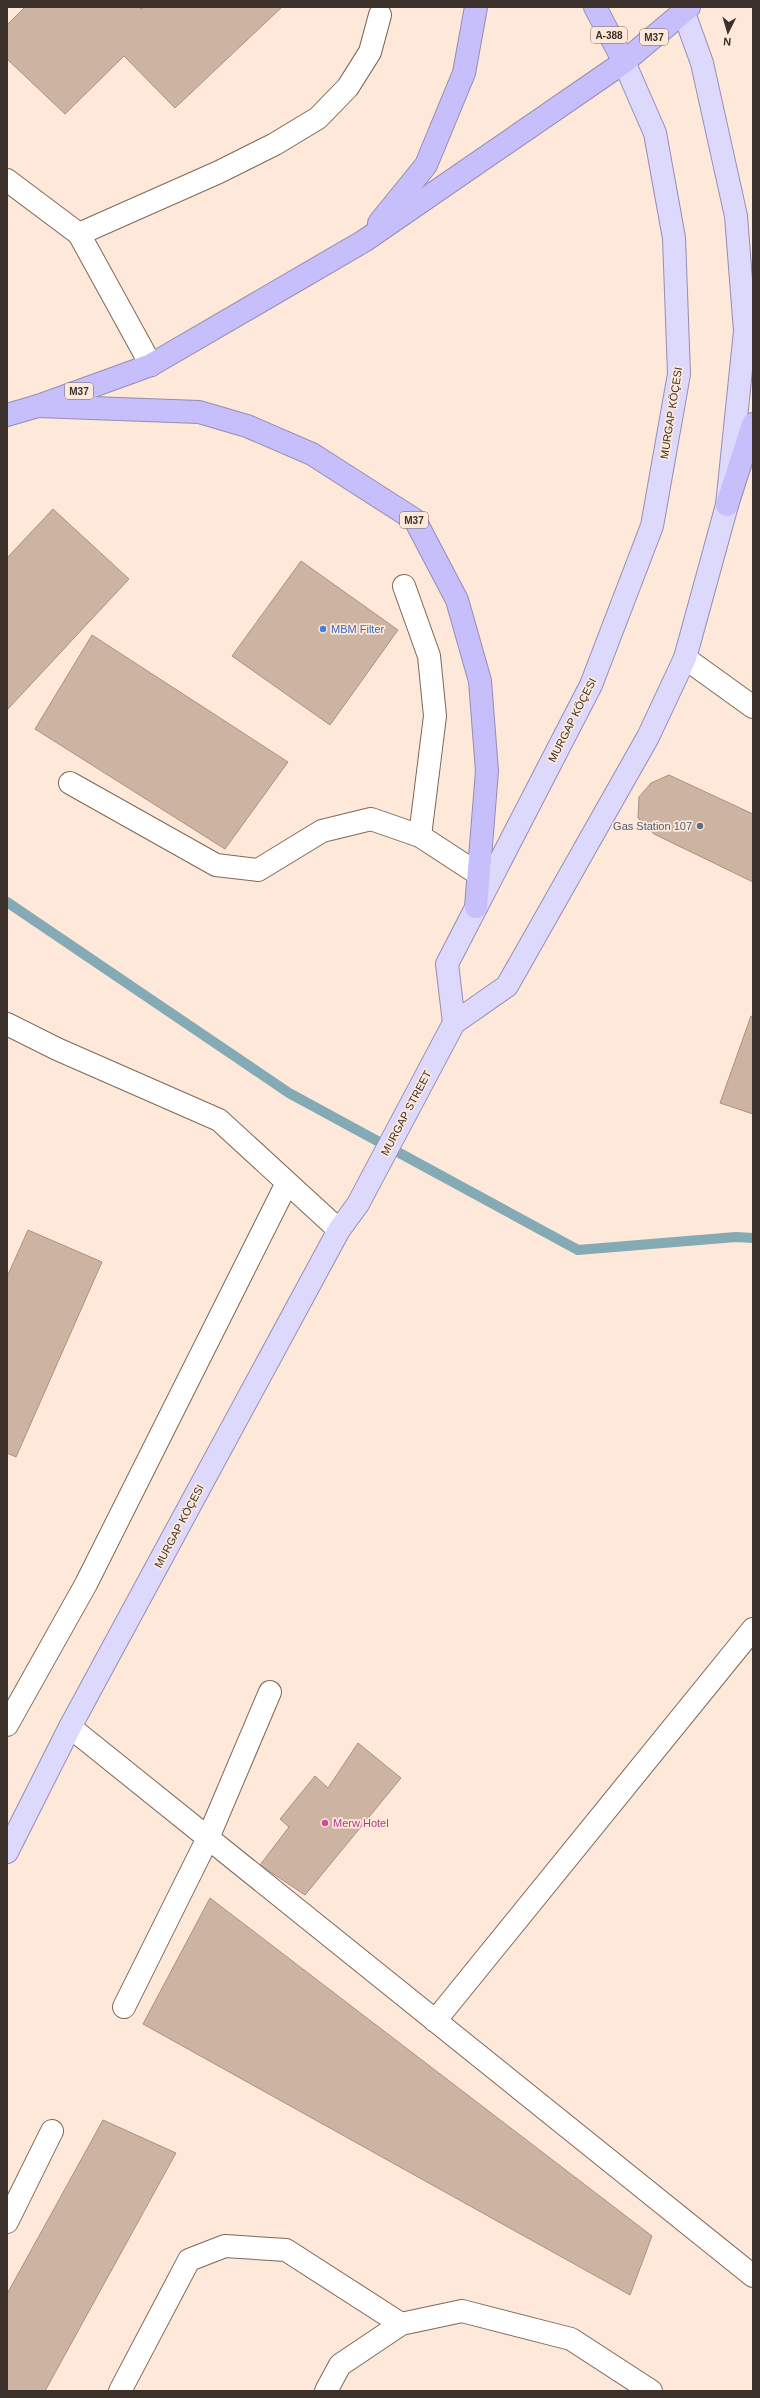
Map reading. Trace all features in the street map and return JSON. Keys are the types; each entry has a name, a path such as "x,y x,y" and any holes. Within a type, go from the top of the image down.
{"highway":[{"path":"364,242 426,165 464,73 476,7"},
{"name":"A-388","path":"595,7 624,62"},
{"name":"M37","path":"7,415 38,406 151,365 364,242 624,62 685,9"},
{"name":"M37","path":"38,406 199,412 247,426 312,454 415,520 457,600 480,681 487,771 484,878 476,907"},
{"path":"727,505 753,424"}],"main road":[{"path":"476,907 447,964 454,1023 507,986 648,737 686,658 727,505 745,332 737,224 702,63 685,9"},
{"name":"MURGAP KÖÇESI","path":"484,878 591,685 652,526 679,374 673,231 655,133 624,62"},
{"name":"MURGAP STREET","path":"358,1204 454,1023"},
{"name":"MURGAP KÖÇESI","path":"7,1852 70,1728 339,1230 358,1204"}],"street":[{"path":"79,234 220,172 275,144 318,118 348,87 370,52 380,15"},
{"path":"7,180 79,234 151,365"},
{"path":"404,586 429,656 434,716 420,836"},
{"path":"686,658 753,707"},
{"path":"70,783 216,865 258,870 322,831 371,819 420,836 484,878"},
{"path":"7,1024 57,1048 219,1120 339,1230"},
{"path":"7,1725 86,1584 287,1183"},
{"path":"435,2021 753,1629"},
{"path":"124,2007 208,1838 270,1692"},
{"path":"70,1728 753,2276"},
{"path":"7,2222 52,2131"},
{"path":"120,2391 189,2260 225,2246 286,2250 401,2324"},
{"path":"326,2391 340,2365 401,2324 462,2311 571,2339 651,2391"}],"building":[{"path":"25,7 139,7 141,9 144,7 282,7 175,108 124,56 65,114 7,59 7,25"},
{"path":"53,509 129,579 7,710 7,558"},
{"path":"301,561 398,630 330,725 232,656"},
{"path":"92,635 288,762 225,849 35,729"},
{"name":"Gas Station 107","path":"669,775 753,814 753,882 654,834 638,818 639,797 651,783"},
{"path":"751,1016 753,1017 753,1114 720,1103"},
{"path":"28,1230 102,1262 16,1457 7,1453 7,1277"},
{"name":"Merw Hotel","path":"358,1743 401,1778 305,1895 260,1865 289,1827 280,1819 315,1776 328,1788"},
{"path":"210,1898 652,2236 630,2295 143,2024"},
{"path":"103,2120 176,2153 45,2391 7,2391 7,2294"}],"waterway":[{"path":"7,902 289,1093 578,1250 736,1237 753,1238"}],"place":[{"name":"MBM Filter","path":"323,629"},
{"name":"Gas Station 107","path":"700,826"},
{"name":"Merw Hotel","path":"325,1823"}]}
